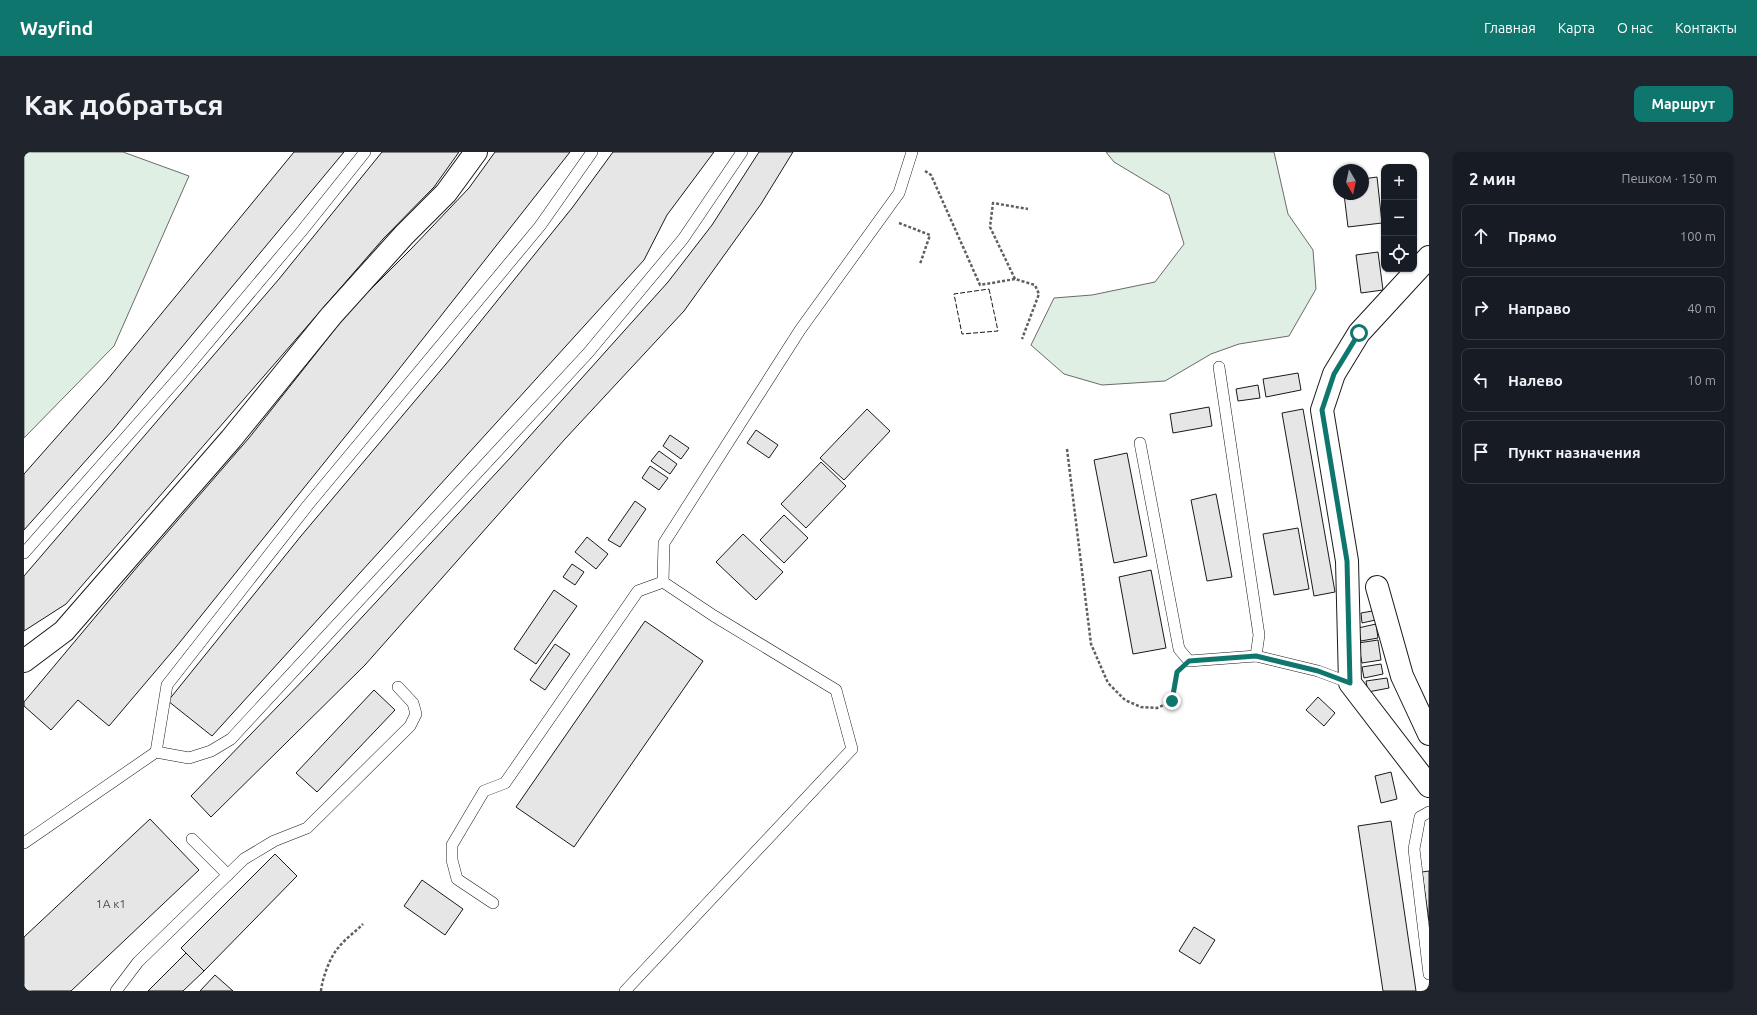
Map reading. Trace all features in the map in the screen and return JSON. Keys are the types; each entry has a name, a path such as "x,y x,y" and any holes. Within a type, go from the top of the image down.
{"street":[{"path":"24,661 64,631 231,439 332,316 404,235 446,193 476,152"},
{"path":"1429,256 1359,333 1334,374 1322,410 1347,561 1350,683 1429,786"},
{"path":"1377,587 1402,676 1429,734"}],"lane":[{"path":"24,553 180,376 301,232 365,152"},
{"path":"156,752 167,685 308,505 540,226 592,152"},
{"path":"24,843 156,752 189,758 210,751 230,739 588,353 683,238 742,152"},
{"path":"663,582 664,543 800,330 899,193 910,157"},
{"path":"1219,366 1259,635 1256,656"},
{"path":"1140,442 1179,649 1189,661 1256,656 1318,671 1350,683"},
{"path":"493,903 457,879 452,860 452,845 484,791 505,783 638,591 663,582"},
{"path":"625,991 852,749 836,690 714,616 663,582"},
{"path":"116,991 138,962 244,859 274,841 308,828 410,726 416,714 413,703 398,687"},
{"path":"1429,812 1420,817 1414,849 1429,974"},
{"path":"192,839 228,875"}],"path":[{"path":"910,157 931,174 980,285 1016,278 1035,286 1039,294 1022,339"},
{"path":"1016,278 990,227 993,203 1028,209"},
{"path":"882,217 930,235 920,264"},
{"path":"1067,449 1091,644 1108,683 1126,700 1141,707 1157,708 1172,701 1177,672 1189,661"},
{"path":"321,991 321,984 326,970 337,948 363,924"}],"green space":[{"path":"24,152 123,152 189,176 114,346 24,438"},
{"path":"1106,152 1274,152 1288,214 1313,250 1316,289 1289,336 1239,344 1211,354 1165,381 1102,385 1064,374 1031,345 1054,298 1092,295 1155,282 1184,244 1169,195 1114,162"}],"building":[{"path":"294,152 344,152 113,430 24,530 24,474 107,380"},
{"path":"382,152 459,152 434,187 383,239 66,604 24,631 24,576 279,279"},
{"path":"495,152 570,152 381,392 176,647 109,726 78,700 51,730 24,706 24,702 138,566 249,438 351,309 469,188"},
{"path":"613,152 714,152 667,215 644,260 212,736 168,701 301,536 451,358 572,208"},
{"path":"759,152 793,152 761,204 684,311 565,439 365,665 211,817 191,796 311,672 511,457 668,282 712,225"},
{"path":"1377,177 1381,223 1348,227 1345,200 1369,200 1369,178"},
{"path":"1378,252 1383,290 1361,293 1356,255"},
{"path":"1298,373 1301,390 1266,397 1263,379"},
{"path":"1258,385 1260,398 1238,401 1236,389"},
{"path":"1209,407 1212,426 1173,433 1170,414"},
{"path":"867,409 890,431 844,480 820,458"},
{"path":"1303,409 1335,592 1314,596 1282,413"},
{"path":"756,430 778,445 769,458 747,443"},
{"path":"670,435 689,448 681,459 663,446"},
{"path":"659,451 677,464 670,474 651,461"},
{"path":"1127,453 1147,556 1114,563 1094,460"},
{"path":"821,462 846,486 806,528 781,504"},
{"path":"650,466 668,478 659,490 642,478"},
{"path":"1216,494 1232,577 1207,581 1191,500"},
{"path":"635,501 646,509 620,547 608,540"},
{"path":"784,515 808,538 784,563 760,540"},
{"path":"1298,528 1309,589 1274,595 1263,534"},
{"path":"743,534 783,572 756,600 716,562"},
{"path":"587,537 608,554 596,569 575,552"},
{"path":"572,564 584,572 575,585 563,577"},
{"path":"1151,570 1166,648 1133,654 1119,577"},
{"path":"554,590 577,606 536,664 514,649"},
{"path":"1378,610 1380,619 1362,623 1361,613"},
{"path":"645,621 703,661 574,847 516,807"},
{"path":"1376,624 1378,638 1361,641 1358,628"},
{"path":"1378,640 1381,660 1362,663 1358,643"},
{"path":"555,644 570,654 545,690 530,680"},
{"path":"1381,664 1383,674 1364,678 1362,667"},
{"path":"1387,678 1389,688 1368,692 1366,681"},
{"path":"374,690 395,710 317,792 296,773"},
{"path":"1318,697 1335,713 1324,726 1306,710"},
{"path":"1391,772 1397,799 1381,803 1375,776"},
{"path":"150,819 199,870 71,991 24,991 24,937"},
{"path":"1391,821 1416,991 1383,991 1358,826"},
{"path":"275,854 297,876 204,971 181,948"},
{"path":"1429,871 1429,921 1422,872"},
{"path":"422,880 463,909 445,935 404,906"},
{"path":"1194,927 1215,940 1200,964 1179,951"},
{"path":"186,953 204,971 183,991 148,991"},
{"path":"215,975 233,991 200,991"}],"fence":[{"path":"989,289 998,331 962,334 954,294 989,289"}],"route":[{"path":"1172,701 1177,672 1189,661 1256,656 1318,671 1350,683 1347,561 1322,410 1334,374 1359,333"}]}
